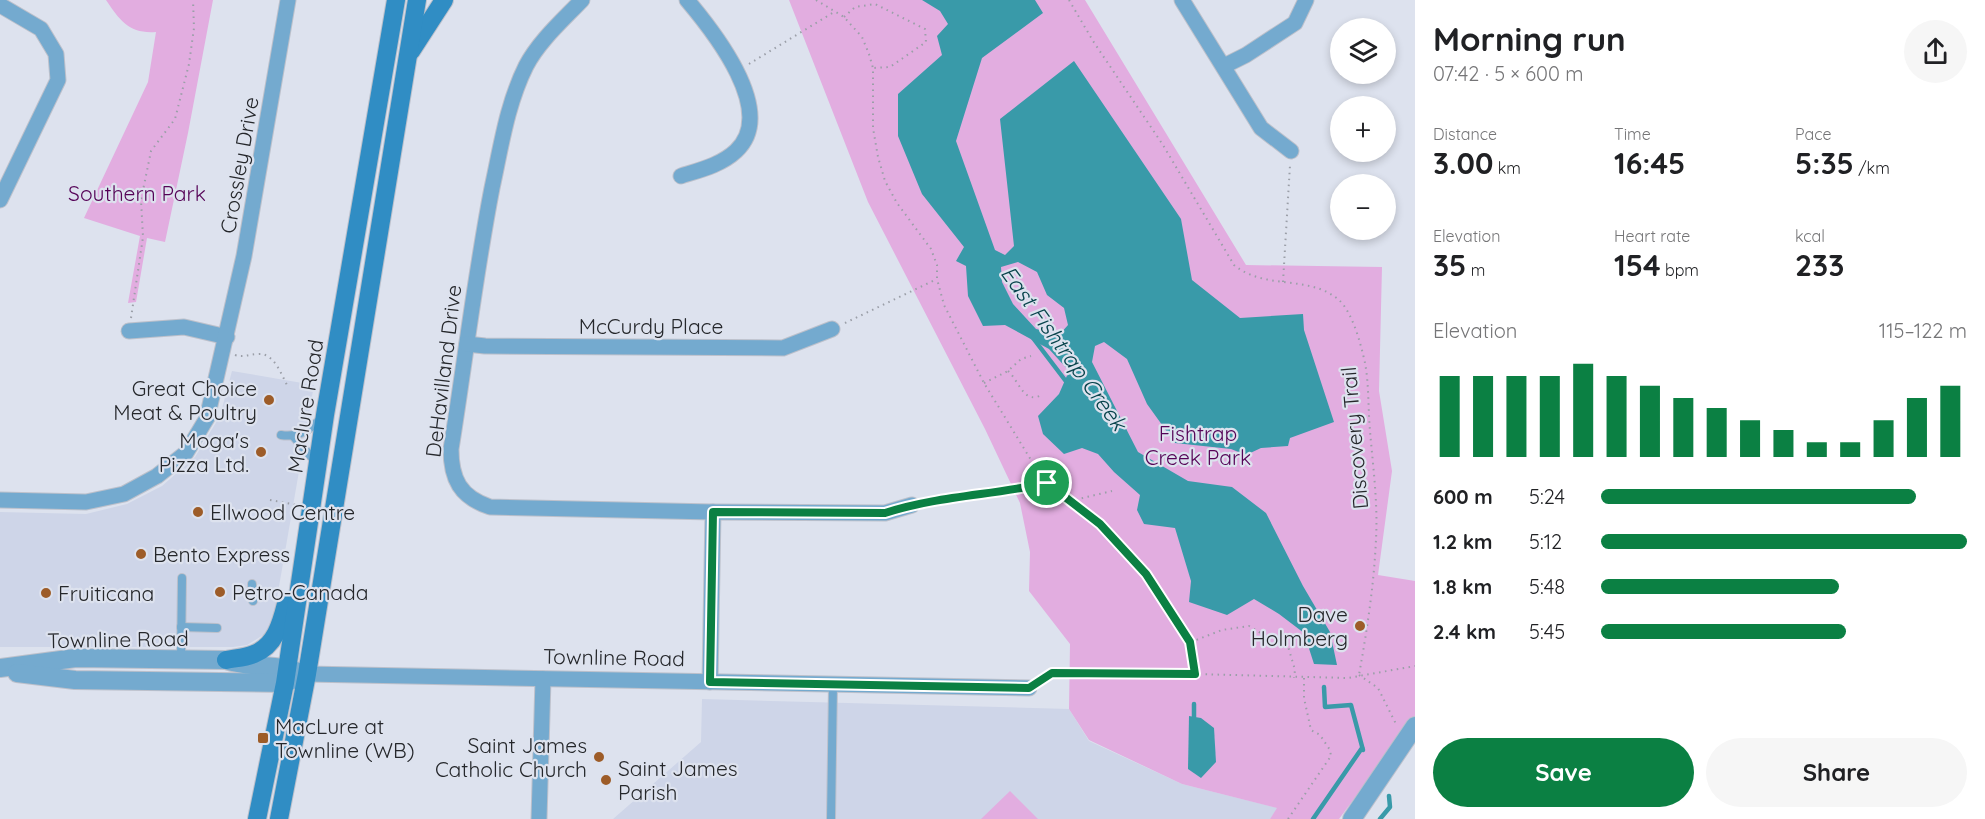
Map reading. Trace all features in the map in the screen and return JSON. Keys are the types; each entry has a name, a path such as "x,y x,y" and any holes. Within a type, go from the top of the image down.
{"main road":[{"name":"Maclure Road","path":"257,819 286,675 325,415 396,0"},
{"path":"279,819 307,674 417,0"},
{"path":"407,58 444,0"},
{"path":"226,660 254,654 271,642 281,625 290,585 302,571"}],"street":[{"name":"Crossley Drive","path":"0,500 86,502 124,494 157,476 186,453 207,418 244,256 288,0"},
{"name":"DeHavilland Drive","path":"582,0 555,28 527,64 515,91 506,121 479,258 451,449 451,466 461,488 478,503 501,508 885,513 912,505"},
{"path":"681,176 711,166 736,151 747,137 750,120 747,98 737,71 707,24 687,0"},
{"path":"1182,0 1261,128 1291,151"},
{"path":"1224,66 1246,55 1295,23 1306,0"},
{"path":"0,5 40,29 56,54 58,80 0,200"},
{"path":"129,331 184,327 227,337"},
{"name":"McCurdy Place","path":"467,344 783,348 832,329"},
{"path":"710,682 713,512"},
{"name":"Townline Road","path":"0,670 76,658 226,660 286,675"},
{"name":"Townline Road","path":"0,670 75,680 307,674 1029,688"},
{"path":"539,819 543,679"},
{"path":"1352,819 1411,731"}],"lane":[{"path":"281,435 294,437 312,427 325,415"},
{"path":"294,437 318,466"},
{"path":"181,660 182,578"},
{"path":"252,584 253,600"},
{"path":"181,627 217,628"},
{"path":"831,819 833,684"}],"path":[{"path":"129,331 143,237 141,200 151,151 175,120 189,64 194,28 193,0"},
{"path":"816,0 844,16 862,37 873,68 873,129 885,181 897,203 931,249 937,265 937,279 944,305 984,383 1030,460 1047,483 1100,524 1146,574 1190,642 1195,674"},
{"name":"Discovery Trail","path":"1070,0 1093,41 1163,145 1234,265 1244,273 1265,280 1321,290 1339,301 1351,316 1365,363 1376,537 1371,609 1359,675"},
{"path":"844,16 855,7 875,4 925,29 926,42 890,67 873,68"},
{"path":"737,71 834,12"},
{"path":"1283,282 1291,151"},
{"path":"832,329 937,279"},
{"path":"223,353 244,357 260,353 268,356 276,363 288,387"},
{"path":"984,383 1008,371 1021,359 1031,356"},
{"path":"1008,371 1017,379 1021,390 1027,397 1036,398 1043,394"},
{"path":"235,387 241,388"},
{"path":"912,505 1018,490 1047,483"},
{"path":"1070,501 1112,491"},
{"path":"270,500 293,504"},
{"path":"1190,642 1222,630 1249,626 1264,635 1287,643 1295,670 1294,678"},
{"path":"1029,688 1052,673 1348,678 1415,666"},
{"path":"1359,675 1378,688 1393,720 1411,731"},
{"path":"1288,819 1331,756 1330,750 1320,735 1311,730 1304,698 1304,678"}],"shaded area":[{"name":"Ellwood Centre","path":"232,371 314,385 273,621 268,632 247,645 233,647 0,647 0,512 86,514 127,504 162,486 195,457 220,416"},
{"path":"702,699 1069,709 1089,741 1182,784 1278,808 1270,819 613,819 701,742"}],"green space":[{"name":"Southern Park","path":"106,0 213,0 165,242 147,238 136,302 128,303 140,236 84,218 148,82 156,32 139,31 126,25"},
{"name":"Fishtrap Creek Park","path":"789,0 1085,0 1246,265 1382,267 1379,391 1392,471 1378,575 1415,581 1415,717 1339,819 1270,819 1277,808 1182,784 1089,740 1069,709 1070,644 1029,591 1030,552 1020,503 985,429 868,202"},
{"path":"1010,791 1038,819 981,819"}],"water":[{"path":"922,0 1035,0 1043,13 982,58 956,141 995,250 1005,255 1014,246 1000,119 1074,61 1181,219 1192,280 1240,318 1303,314 1304,330 1334,422 1290,438 1288,446 1261,448 1246,455 1231,449 1175,443 1147,404 1127,359 1104,342 1095,346 1092,362 1138,452 1188,481 1232,487 1266,513 1303,586 1330,632 1337,665 1314,664 1304,633 1254,599 1227,615 1189,602 1191,581 1175,528 1144,524 1137,510 1140,495 1098,454 1082,448 1064,454 1043,434 1038,416 1059,394 1069,371 1049,349 1005,325 983,326 968,296 966,266 956,261 964,247 922,194 898,136 898,94 942,55 937,36 948,24 940,11","holes":["1018,262 1037,272 1047,295 1064,308 1068,325 1060,334 1036,329 1013,304 1002,282 1001,267"]},
{"path":"1189,716 1201,718 1214,728 1216,762 1201,778 1188,769"}],"waterway":[{"name":"East Fishtrap Creek","path":"1033,338 1068,384"},
{"name":"East Fishtrap Creek","path":"1324,687 1325,707 1351,705 1363,750"},
{"path":"1194,704 1194,717"},
{"path":"1313,819 1362,748"},
{"name":"East Fishtrap Creek","path":"1380,819 1390,807 1389,796"}],"place":[{"name":"Great Choice Meat & Poultry","path":"269,400"},
{"name":"Moga's Pizza Ltd.","path":"261,452"},
{"name":"Ellwood Centre","path":"198,512"},
{"name":"Bento Express","path":"141,554"},
{"name":"Petro-Canada","path":"220,592"},
{"name":"Fruiticana","path":"46,593"},
{"name":"Dave Holmberg","path":"1360,626"},
{"name":"MacLure at Townline (WB)","path":"263,738"},
{"name":"Saint James Catholic Church","path":"599,757"},
{"name":"Saint James Parish","path":"606,780"}],"route":[{"path":"1047,483 1100,524 1146,574 1190,642 1195,674 1052,673 1029,688 710,682 713,512 885,513 912,505 1018,490 1047,483"}]}
